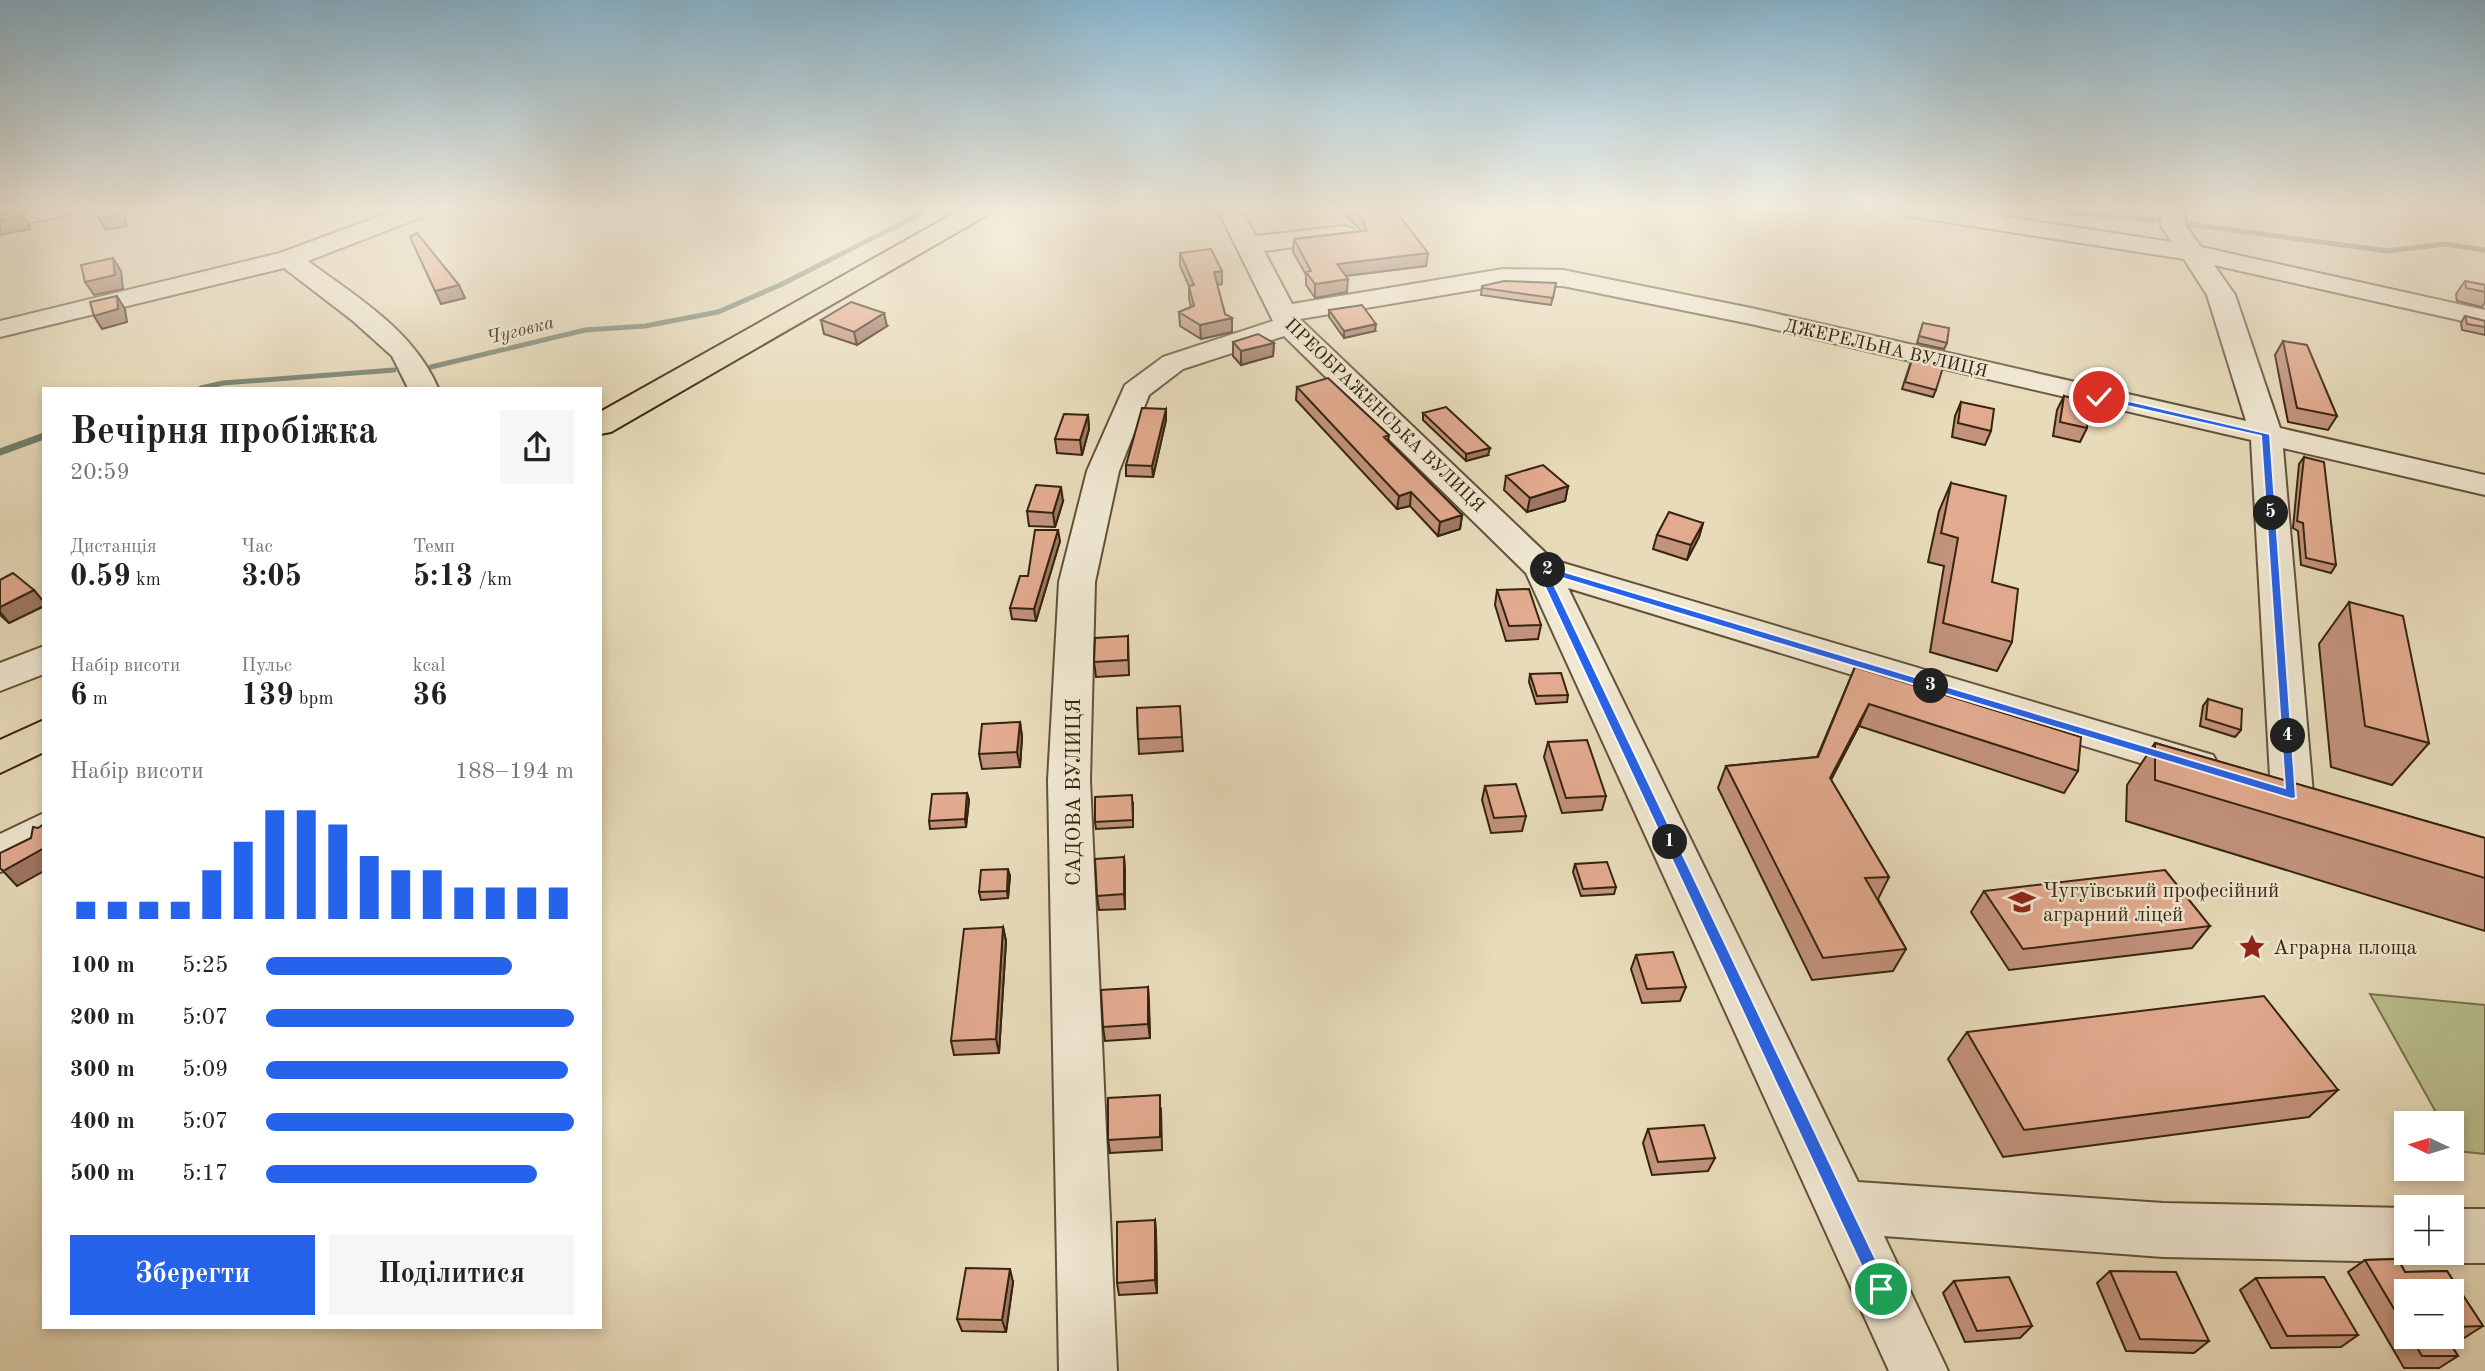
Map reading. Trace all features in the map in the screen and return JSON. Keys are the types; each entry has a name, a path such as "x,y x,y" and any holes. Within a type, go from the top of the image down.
{"highway":[{"path":"602,424 866,274"},
{"path":"0,758 42,735"}],"street":[{"path":"0,329 227,274"},
{"path":"309,274 363,315 404,352 422,387"},
{"name":"ПРЕОБРАЖЕНСЬКА ВУЛИЦЯ","path":"1263,274 1286,319 1541,568"},
{"path":"2207,274 2221,295 2266,434 2292,794"},
{"path":"2288,274 2485,318"},
{"name":"ДЖЕРЕЛЬНА ВУЛИЦЯ","path":"1286,319 1503,277 1563,278 1751,316 2485,485"},
{"name":"САДОВА ВУЛИЦЯ","path":"1087,1371 1069,780 1077,582 1103,471 1136,391 1173,363 1286,319"},
{"path":"1541,568 2330,806"},
{"path":"1541,568 1919,1371"},
{"path":"0,678 42,660"},
{"path":"0,855 42,831"},
{"path":"1843,1208 2163,1230 2394,1235"},
{"path":"2464,1236 2485,1236"}],"green space":[{"path":"2370,994 2485,1005 2485,1154 2464,1152 2464,1111 2435,1111"}],"building":[{"path":"83,274 115,274 115,275 85,282"},
{"path":"427,274 450,274 459,285 435,291"},
{"path":"1189,274 1215,274 1225,314 1232,318 1200,325 1179,312 1194,306 1189,286 1194,285"},
{"path":"1307,274 1344,274 1348,279 1315,284"},
{"path":"1504,281 1556,283 1553,298 1482,288"},
{"path":"2465,281 2485,285 2485,292 2466,288"},
{"path":"117,296 118,309 94,316 90,302"},
{"path":"851,302 884,313 854,332 821,320"},
{"path":"1362,305 1376,324 1344,331 1329,310"},
{"path":"2465,316 2485,321 2485,327 2467,324"},
{"path":"1923,323 1949,328 1947,343 1919,336"},
{"path":"1258,334 1274,343 1241,351 1233,342"},
{"path":"2283,341 2307,345 2337,416 2297,408"},
{"path":"1913,357 1944,364 1936,390 1905,382"},
{"path":"1328,378 1389,435 1384,437 1462,515 1440,522 1411,492 1399,496 1297,387"},
{"path":"2064,396 2090,402 2087,428 2060,422"},
{"path":"1961,402 1994,409 1991,431 1958,423"},
{"path":"1446,407 1490,448 1466,454 1423,413"},
{"path":"1142,408 1166,409 1152,466 1126,465"},
{"path":"1064,414 1088,415 1080,440 1055,439"},
{"path":"2304,457 2324,462 2336,565 2306,558 2303,523 2297,521"},
{"path":"1543,465 1568,486 1530,498 1506,476"},
{"path":"1951,483 2006,496 1992,582 2018,589 2012,642 1943,623 1958,538 1941,533"},
{"path":"1036,485 1061,487 1053,513 1027,511"},
{"path":"1669,512 1703,523 1691,545 1657,535"},
{"path":"1035,530 1058,530 1034,609 1010,608 1020,576 1028,576"},
{"path":"13,573 34,590 0,607 0,580"},
{"path":"1529,589 1541,625 1509,626 1497,590"},
{"path":"2349,602 2403,616 2429,743 2365,726"},
{"path":"1128,636 1128,660 1094,662 1095,638"},
{"path":"1855,667 2081,737 2078,771 1869,704 1830,778 1889,877 1865,878 1906,949 1823,958 1726,766 1818,757"},
{"path":"1561,673 1568,695 1537,696 1530,674"},
{"path":"2208,699 2242,709 2241,730 2206,719"},
{"path":"1180,706 1182,737 1138,739 1137,708"},
{"path":"1020,722 1017,752 979,754 982,724"},
{"path":"1587,740 1606,796 1566,798 1548,742"},
{"path":"2155,743 2485,838 2485,878 2155,780"},
{"path":"1516,784 1526,816 1494,818 1485,786"},
{"path":"967,793 965,819 929,821 932,794"},
{"path":"1132,795 1133,820 1095,822 1095,797"},
{"path":"42,825 42,849 3,871 0,868 0,853 31,838 33,827"},
{"path":"1124,857 1124,894 1097,896 1095,859"},
{"path":"1607,862 1616,887 1583,889 1575,864"},
{"path":"1008,869 1007,891 979,892 981,870"},
{"path":"2165,870 2210,926 2023,949 1984,891"},
{"path":"1003,927 996,1039 951,1041 964,929"},
{"path":"1673,952 1686,987 1647,989 1636,955"},
{"path":"1148,987 1148,1024 1103,1027 1101,990"},
{"path":"2264,996 2338,1090 2024,1130 1967,1032"},
{"path":"1160,1095 1160,1137 1108,1140 1108,1098"},
{"path":"1704,1125 1715,1158 1658,1162 1648,1129"},
{"path":"1155,1220 1155,1280 1117,1283 1117,1222"},
{"path":"2394,1259 2394,1265 2401,1265 2405,1272 2447,1271 2452,1279 2394,1279 2394,1309 2365,1260"},
{"path":"966,1268 1010,1269 1002,1320 957,1319"},
{"path":"2110,1271 2176,1272 2209,1341 2140,1339"},
{"path":"2009,1277 2032,1326 1977,1331 1954,1281"},
{"path":"2324,1277 2358,1335 2287,1336 2256,1278"},
{"path":"2464,1297 2483,1326 2464,1327"},
{"path":"2418,1349 2454,1349 2458,1356 2422,1356"}],"waterway":[{"name":"Чуговка","path":"431,367 585,330 645,326 718,312 802,274"},
{"name":"Чуговка","path":"205,387 223,383 394,370"},
{"name":"Чуговка","path":"0,452 42,437"}],"place":[{"name":"Чугуївський професійний аграрний ліцей","path":"2022,902"},
{"name":"Аграрна площа","path":"2252,947"}],"route":[{"path":"1881,1289 1541,568 2292,794 2266,434 2099,397"}]}
